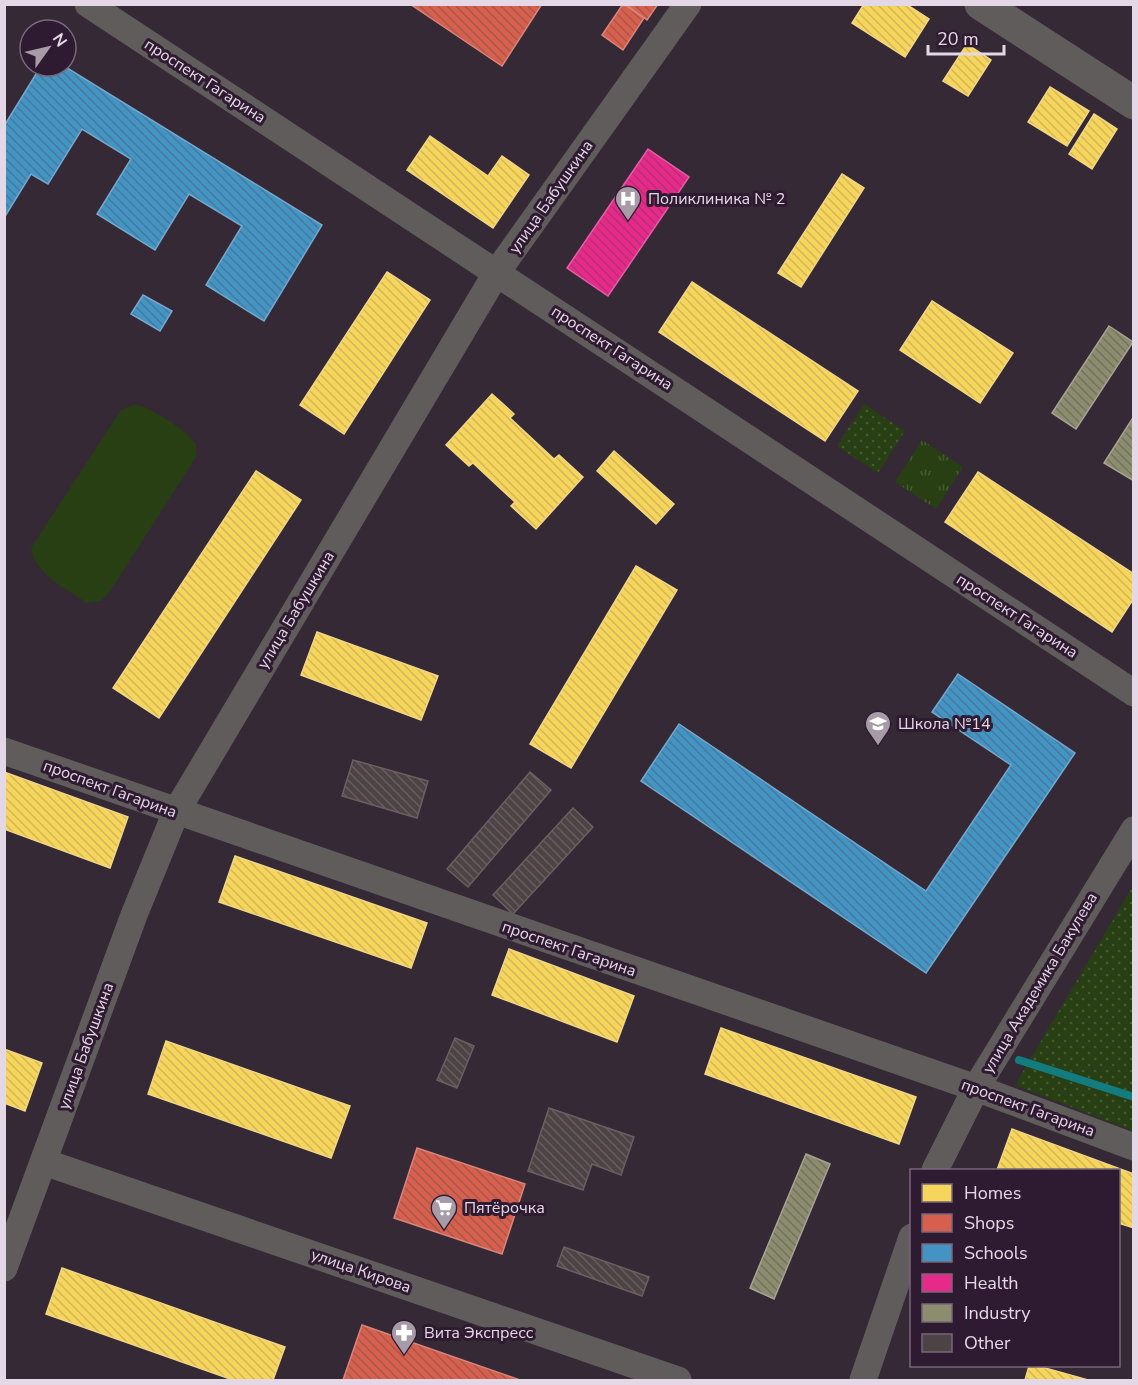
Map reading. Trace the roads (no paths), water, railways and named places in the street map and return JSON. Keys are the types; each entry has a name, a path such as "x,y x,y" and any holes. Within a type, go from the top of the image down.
{"street":[{"name":"проспект Гагарина","path":"88,4 1134,693"},
{"name":"улица Бабушкина","path":"4,1268 134,915 176,812 497,272 688,4"},
{"path":"981,4 1134,103"},
{"name":"проспект Гагарина","path":"4,751 976,1088 1134,1147"},
{"name":"улица Академика Бакулева","path":"936,1169 976,1088 1134,830"},
{"name":"улица Кирова","path":"44,1162 678,1380"},
{"path":"863,1380 910,1243"}],"waterway":[{"path":"1019,1060 1134,1097"}],"place":[{"name":"Поликлиника № 2","path":"628,222"},
{"name":"Школа №14","path":"878,747"},
{"name":"Пятёрочка","path":"444,1231"},
{"name":"Вита Экспресс","path":"404,1356"}]}
